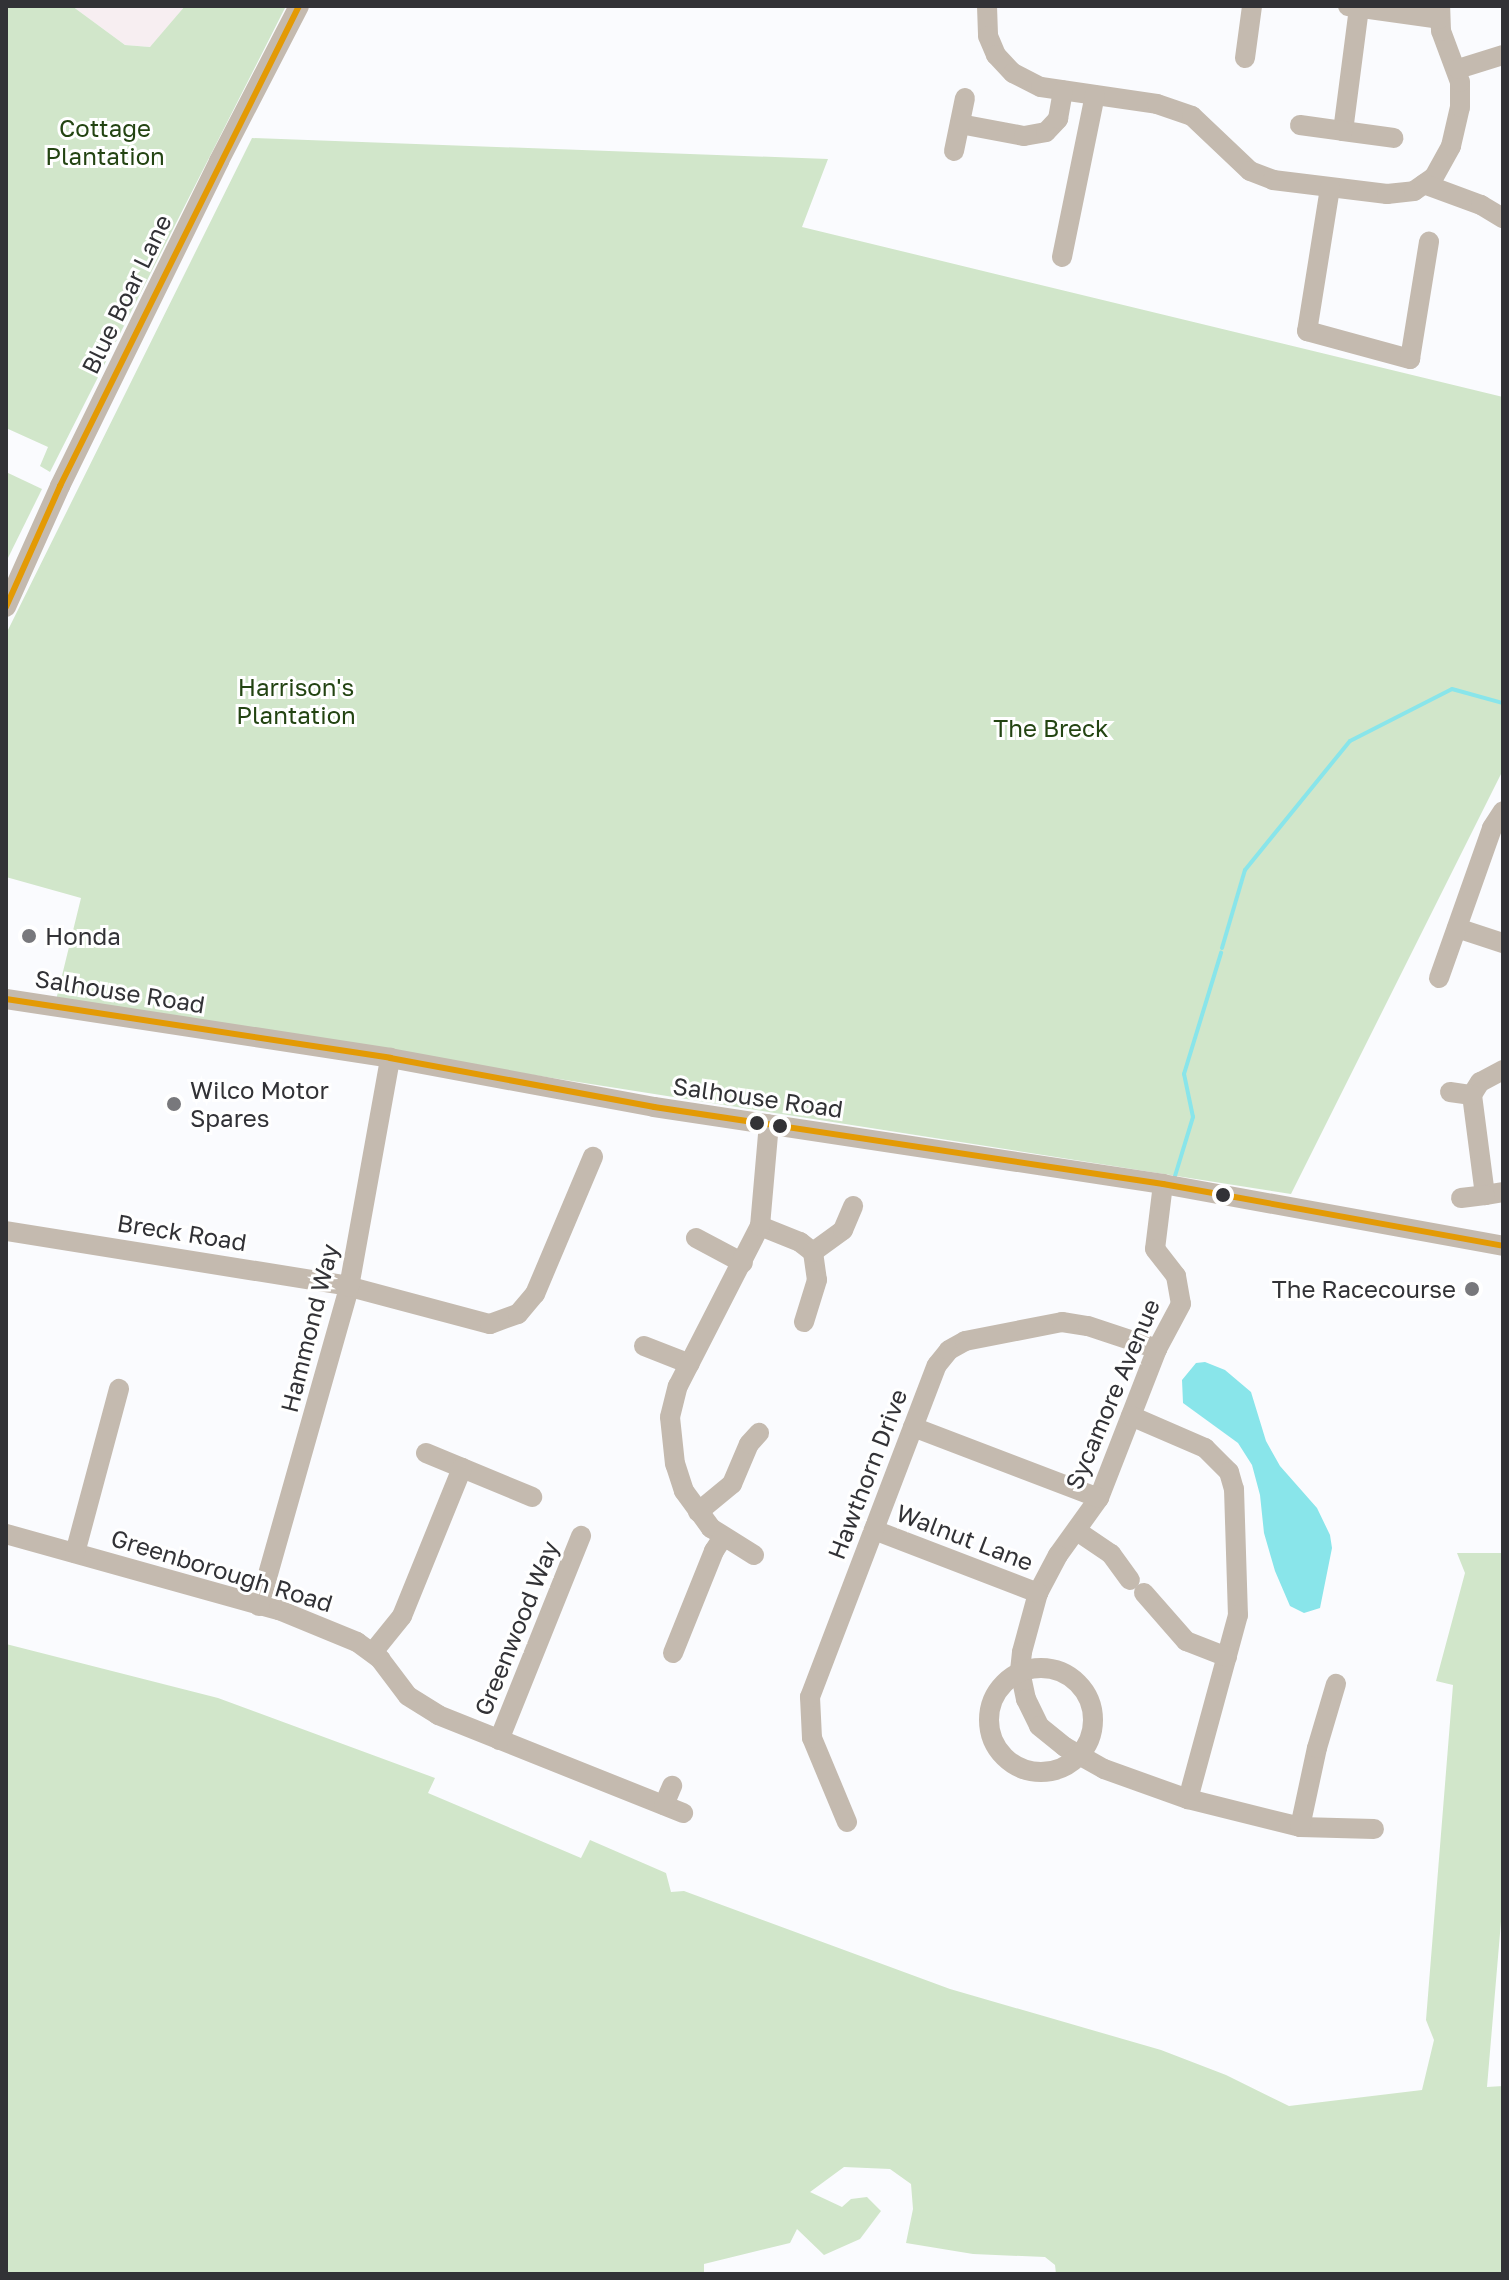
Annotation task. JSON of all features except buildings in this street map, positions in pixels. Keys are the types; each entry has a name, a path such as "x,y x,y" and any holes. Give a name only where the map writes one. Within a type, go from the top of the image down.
{"street":[{"name":"Blue Boar Lane","path":"6,607 60,486 219,161 299,6"},
{"path":"987,6 988,36 996,55 1013,73 1041,87 1157,104 1192,116 1250,171 1273,180 1387,194 1414,191 1434,177 1451,146 1460,107 1458,69 1440,12 1353,7 1343,131"},
{"path":"1245,58 1252,6"},
{"path":"1458,69 1503,55"},
{"path":"960,124 1024,136 1046,132 1058,119 1063,90"},
{"path":"1062,257 1095,95"},
{"path":"954,151 965,98"},
{"path":"1300,125 1394,138"},
{"path":"1424,184 1481,205 1503,218"},
{"path":"1330,188 1307,331 1410,359 1429,242"},
{"path":"1439,978 1492,828 1503,811"},
{"path":"1457,928 1503,943"},
{"name":"Salhouse Road","path":"6,999 390,1058 654,1107 1163,1184 1503,1246"},
{"name":"Hammond Way","path":"259,1606 349,1287 390,1058"},
{"path":"1461,1198 1494,1193 1472,1095 1480,1082 1503,1070"},
{"path":"1450,1092 1472,1095"},
{"path":"673,1653 714,1551 740,1541 698,1512 684,1491 671,1441 673,1400 760,1226 769,1124"},
{"name":"Breck Road","path":"6,1231 349,1287 473,1321 502,1322 518,1314 535,1294 575,1174 593,1157"},
{"name":"Sycamore Avenue","path":"1163,1184 1155,1249 1176,1276 1181,1304 1157,1349 1099,1498 1038,1593 1026,1629 1020,1671 1026,1699 1039,1726 1079,1756 1104,1769 1188,1799 1300,1827 1374,1829"},
{"path":"813,1252 843,1230 853,1206"},
{"path":"760,1226 800,1242 813,1252 817,1280 804,1322"},
{"path":"696,1238 743,1263"},
{"name":"Hawthorn Drive","path":"847,1822 812,1738 808,1709 813,1686 937,1365 949,1350 965,1341 1075,1323 1157,1349"},
{"path":"644,1346 690,1364"},
{"path":"75,1553 119,1389"},
{"path":"1131,1416 1197,1443 1229,1472 1236,1507 1238,1615 1188,1799"},
{"path":"913,1427 1099,1498"},
{"path":"698,1512 732,1484 749,1444 759,1433"},
{"path":"426,1453 532,1497"},
{"path":"373,1652 402,1616 462,1468"},
{"name":"Walnut Lane","path":"874,1530 1038,1593"},
{"path":"1077,1531 1111,1554 1186,1641 1227,1657"},
{"name":"Greenborough Road","path":"6,1534 279,1610 357,1642 373,1652 397,1684 422,1706 499,1740 673,1801"},
{"name":"Greenwood Way","path":"499,1740 581,1536"},
{"path":"1053,1669 1072,1678 1087,1695 1093,1727 1079,1756 1060,1769 1038,1772 1016,1766 999,1752 990,1732 989,1711 996,1692 1020,1671 1053,1669"},
{"path":"1300,1827 1317,1748 1336,1684"}],"shaded area":[{"path":"72,6 185,6 151,47 125,45"}],"green space":[{"name":"Cottage Plantation","path":"6,6 72,6 125,45 150,47 185,6 286,6 50,472 40,466 48,447 6,428"},
{"path":"252,138 828,159 802,227 1503,397 1503,770 1291,1194 56,1000 81,898 6,877 6,634"},
{"path":"6,472 42,489 6,562"},
{"path":"1457,1553 1503,1553 1503,1898 1487,2087 1503,2086 1503,2274 1056,2274 1055,2265 1045,2257 973,2254 906,2243 913,2209 911,2184 890,2169 844,2167 810,2192 842,2207 851,2199 867,2197 881,2211 860,2239 824,2255 797,2229 790,2243 704,2264 704,2274 6,2274 6,1644 218,1698 435,1778 428,1793 581,1858 590,1840 666,1873 671,1892 684,1891 950,1989 1161,2050 1226,2075 1289,2106 1422,2090 1434,2040 1426,2020 1453,1685 1436,1681 1465,1573"}],"water":[{"path":"1205,1362 1225,1370 1251,1392 1266,1441 1280,1466 1317,1508 1330,1535 1332,1548 1320,1608 1304,1613 1290,1606 1264,1533 1260,1495 1252,1465 1238,1443 1183,1403 1182,1380 1196,1363"}],"waterway":[{"path":"1222,948 1245,870 1350,741 1452,689 1503,703"},
{"path":"1175,1176 1193,1117 1184,1074 1221,953"}],"transit line":[{"path":"6,607 60,486 299,6"},
{"path":"6,999 390,1058 654,1107 1163,1184 1503,1246"}],"place":[{"name":"Honda","path":"29,936"},
{"name":"Wilco Motor Spares","path":"174,1104"},
{"name":"The Racecourse","path":"1472,1289"}],"park label":[{"name":"Harrison's Plantation","path":"296,701"},
{"name":"The Breck","path":"1051,728"}]}
